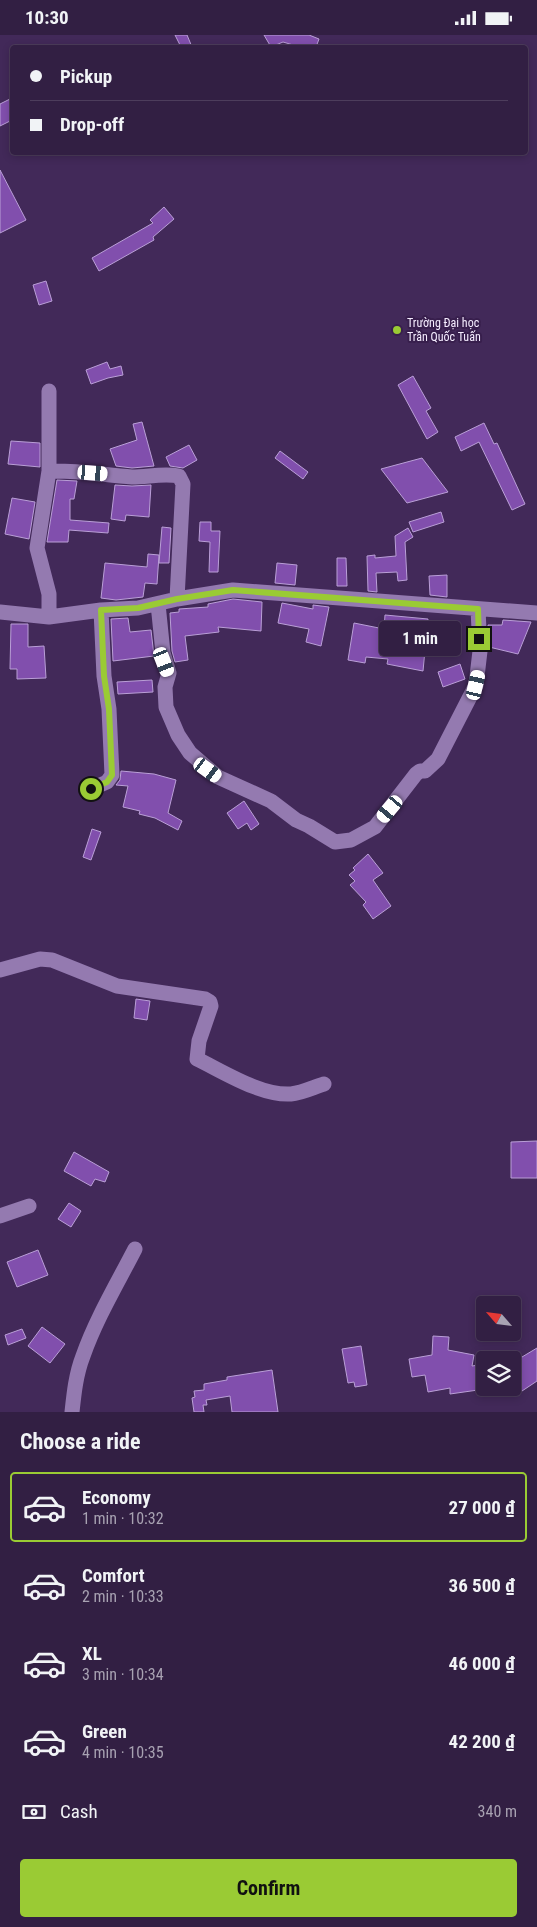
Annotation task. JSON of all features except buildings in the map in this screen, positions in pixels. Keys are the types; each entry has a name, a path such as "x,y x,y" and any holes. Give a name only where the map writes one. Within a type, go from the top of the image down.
{"street":[{"path":"49,391 49,471 37,548 49,594 49,617"},
{"path":"49,471 70,470 132,477 166,474 179,476 183,484 177,599"},
{"path":"0,611 49,617 101,610 138,608 177,599 233,590 537,613"},
{"path":"158,604 163,653 169,673 165,687 166,707 178,735 190,753 218,777 271,801 296,820 335,842 351,840 374,827 416,774 420,771 425,771 438,759 476,685 480,651 478,609"},
{"path":"91,789 107,782 112,775 101,610"},
{"path":"0,970 40,959 52,960 117,986 205,999 210,1002 211,1006 199,1041 197,1059 254,1086 276,1094 293,1094 324,1084"},
{"path":"0,1216 30,1206"},
{"path":"72,1412 75,1384 82,1357 96,1323 135,1249"}],"place":[{"name":"Trường Đại học Trần Quốc Tuấn","path":"397,330"}],"route":[{"path":"91,789 107,782 112,775 101,610 138,608 177,599 233,590 478,609 479,639"}]}
